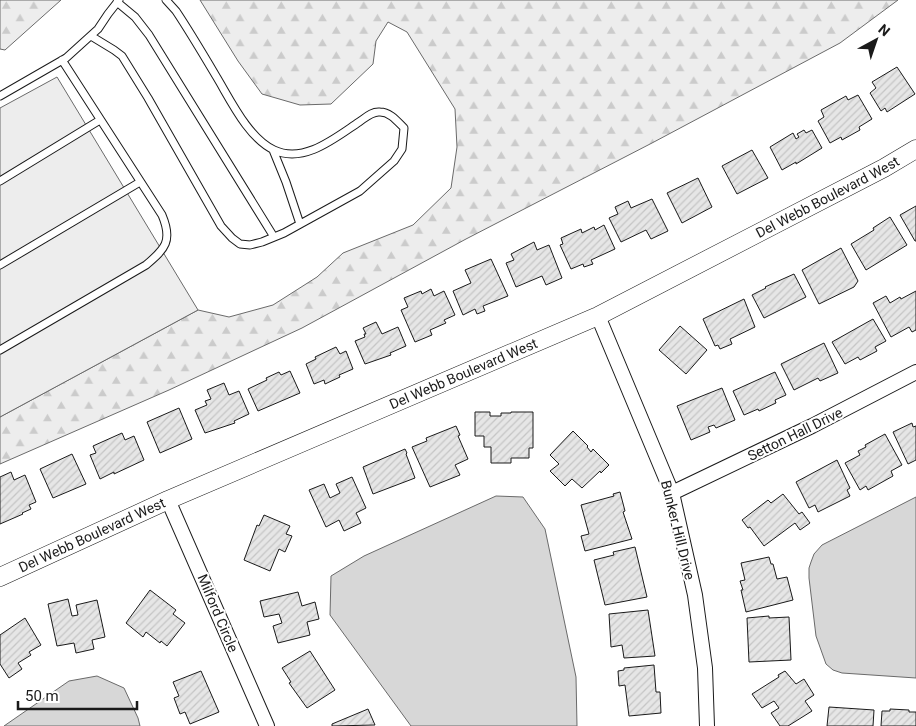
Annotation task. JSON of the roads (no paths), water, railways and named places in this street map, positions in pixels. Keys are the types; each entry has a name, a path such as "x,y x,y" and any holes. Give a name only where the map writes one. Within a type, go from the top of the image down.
{"street":[{"name":"Del Webb Boulevard West","path":"0,577 168,500 598,316 884,168 916,149"},
{"name":"Bunker Hill Drive","path":"598,316 672,493 700,632 705,668 707,726"},
{"name":"Setton Hall Drive","path":"672,493 812,426 916,372"},
{"name":"Milford Circle","path":"168,500 267,726"}],"lane":[{"path":"91,36 122,56 221,226 240,244 250,245 274,237 300,224 360,191 394,161 402,149 404,128 393,116 380,112 372,113 338,136 309,152 291,155 274,150 258,139 242,119 176,10 166,0"},
{"path":"0,96 62,60 98,29 118,1 135,17 149,35 274,237"},
{"path":"0,350 146,264 164,248 168,235 166,224 62,60"},
{"path":"0,181 100,120"},
{"path":"274,150 300,224"},
{"path":"0,265 140,182"}]}
